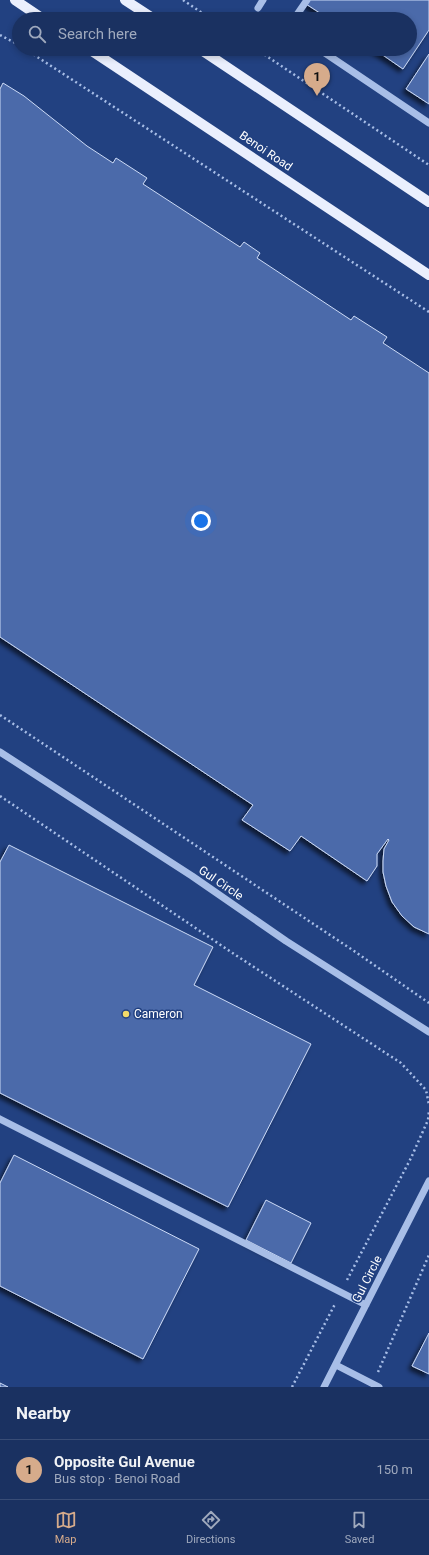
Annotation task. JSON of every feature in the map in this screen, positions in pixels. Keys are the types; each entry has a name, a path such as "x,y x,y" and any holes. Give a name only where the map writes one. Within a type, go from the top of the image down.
{"main road":[{"path":"15,0 33,12"},
{"path":"125,0 143,12"},
{"name":"Benoi Road","path":"100,56 429,275"},
{"path":"210,56 429,202"}],"street":[{"path":"258,8 263,0"},
{"path":"299,12 307,0"},
{"path":"329,56 429,124"},
{"name":"Gul Circle","path":"0,752 192,876 286,941 429,1032"},
{"path":"0,1118 366,1305"},
{"name":"Gul Circle","path":"324,1387 429,1181"},
{"path":"336,1365 376,1385"}],"path":[{"path":"183,0 201,12"},
{"path":"0,35 12,41"},
{"path":"36,56 429,312"},
{"path":"266,56 429,165"},
{"path":"0,716 354,951 429,1003"},
{"path":"0,796 234,954 401,1063 426,1090 429,1105"},
{"path":"292,1387 411,1158 428,1120 429,1111"},
{"path":"376,1385 429,1254"}],"building":[{"path":"309,0 429,0 429,30 417,48 417,12 318,12 306,4"},
{"path":"429,54 429,104 406,89"},
{"path":"384,56 412,56 403,69"},
{"path":"3,83 24,96 87,146 113,163 116,158 147,178 143,184 240,247 244,242 260,253 257,258 351,320 354,316 387,337 383,343 429,373 429,934 414,927 402,916 392,902 383,872 384,849 389,840 388,839 377,854 377,866 367,881 301,836 290,851 242,820 253,805 0,637 0,89"},
{"name":"Cameron","path":"9,845 213,947 194,985 311,1044 228,1207 0,1093 0,862"},
{"path":"14,1155 199,1249 143,1359 0,1286 0,1183"},
{"path":"266,1200 311,1223 291,1263 246,1240"},
{"path":"429,1333 429,1374 412,1366"},
{"path":"0,1383 8,1387 0,1387"}],"place":[{"name":"Opposite Gul Avenue","path":"317,96"},
{"name":"Cameron","path":"126,1014"}]}
